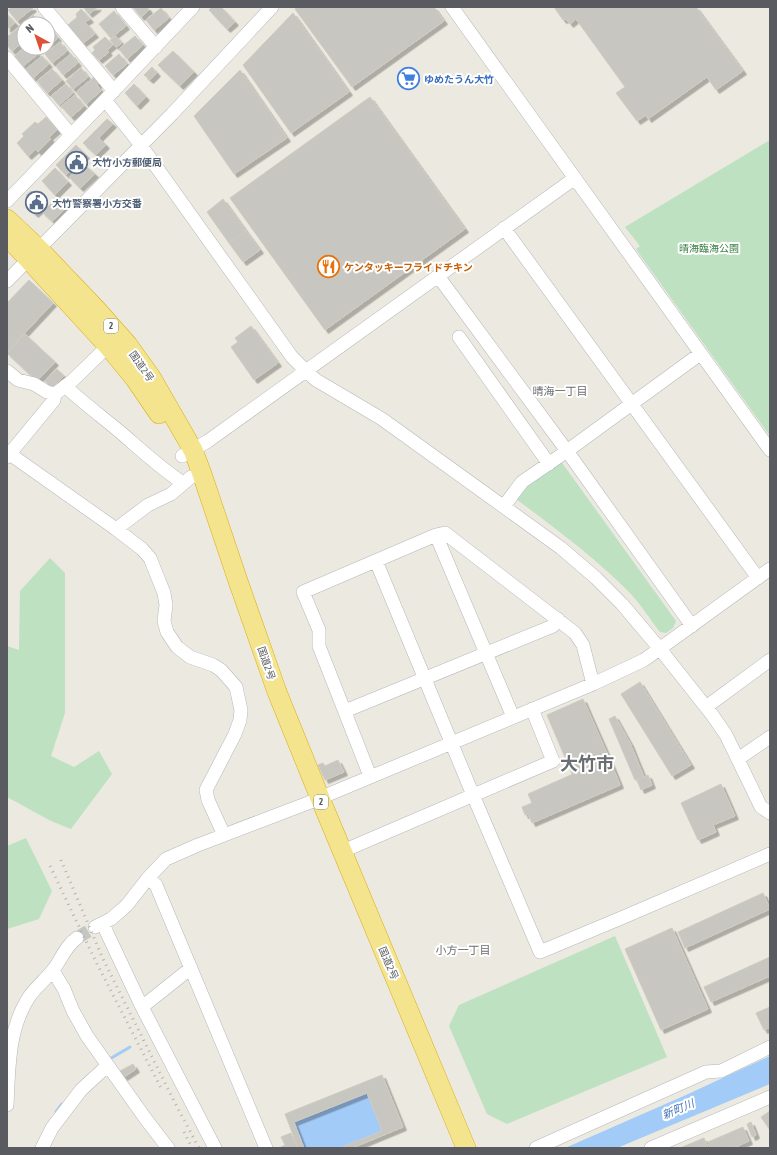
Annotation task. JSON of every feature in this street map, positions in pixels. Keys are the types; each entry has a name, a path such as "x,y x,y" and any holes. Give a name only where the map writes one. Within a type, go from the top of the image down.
{"highway":[{"name":"国道2号","path":"7,219 135,379 187,453"},
{"name":"国道2号","path":"7,236 34,254 98,310 128,345 151,377 187,453 192,478 240,628 264,696 314,800 453,1148"},
{"name":"国道2号","path":"314,800 343,851 466,1148"}],"street":[{"path":"44,7 110,96 140,144 288,350 306,371 316,380 382,419 504,506 561,548 596,578 622,604 706,707 726,735 761,807 770,813 770,817"},
{"path":"122,7 156,47"},
{"path":"7,201 110,96 193,7"},
{"path":"7,281 140,144 172,114 272,7"},
{"path":"452,7 770,450"},
{"path":"7,58 71,135"},
{"path":"187,453 208,441 575,178"},
{"path":"504,228 758,578"},
{"path":"438,276 567,451 692,626"},
{"path":"459,338 549,464"},
{"path":"108,346 60,390 54,400 8,454 142,549 150,558 164,593 166,605 164,621 167,632 177,646 190,656 213,665 221,670 236,687 241,710 240,720 235,734 206,790 208,800 224,835"},
{"path":"504,506 522,482 700,354"},
{"path":"7,371 18,380 34,384 47,392 60,390 86,406 118,430 165,472 192,478"},
{"path":"116,530 148,506 171,494 192,478"},
{"path":"370,776 319,646 319,630 303,592 436,535 446,533 575,633 583,645 593,684"},
{"path":"436,535 513,717"},
{"path":"376,561 540,952 770,854"},
{"path":"214,1148 107,933 99,925 111,920 127,905 148,878 166,860 180,852 314,800 593,684 644,660 770,569"},
{"path":"345,711 553,626 558,619"},
{"path":"706,707 770,660"},
{"path":"343,851 554,761 532,709"},
{"path":"738,759 770,737"},
{"path":"148,878 156,885 266,1148"},
{"path":"7,1105 10,1047 22,1010 40,984 53,971 72,942 78,938"},
{"path":"142,1005 191,968"},
{"path":"53,971 64,989 72,1011 87,1036 107,1066 168,1148"},
{"path":"536,1148 706,1072 720,1071 770,1047"},
{"path":"42,1148 52,1128 82,1090 107,1066"},
{"path":"651,1148 770,1097"}],"green space":[{"name":"晴海臨海公園","path":"770,140 770,436 636,249 640,246 625,227"},
{"path":"560,460 676,621 673,628 666,633 660,632 632,596 602,566 516,499 526,486"},
{"path":"50,558 65,573 65,713 51,756 74,767 99,751 112,774 71,829 51,821 7,797 7,646 19,650 20,591"},
{"path":"26,838 52,891 39,919 7,929 7,846"},
{"path":"615,936 667,1057 507,1124 487,1114 449,1026 459,1005"}],"water":[{"name":"新町川","path":"770,1056 770,1084 617,1148 565,1148 686,1095"},
{"path":"367,1093 382,1131 340,1148 304,1148 294,1122"}],"building":[{"path":"12,7 33,8 23,16 16,16 16,20 8,10"},
{"path":"83,7 98,7 89,14"},
{"path":"133,7 147,7 149,10 141,17"},
{"path":"212,7 221,7 235,22 227,29 209,10"},
{"path":"297,7 434,7 444,21 352,87 295,9"},
{"path":"554,7 696,7 743,71 716,90 707,77 648,119 646,115 637,121 616,93 625,87 576,19 570,24 566,19 563,20"},
{"path":"161,8 169,18 154,30 146,20"},
{"path":"81,9 90,19 85,22 95,34 83,43 68,25 77,17 76,14"},
{"path":"114,11 126,26 111,38 99,24"},
{"path":"293,13 349,92 291,133 243,65"},
{"path":"7,14 15,23 7,29"},
{"path":"16,30 16,48 12,51 7,45 7,37"},
{"path":"116,36 122,43 116,47 110,40"},
{"path":"135,36 143,45 127,59 119,49"},
{"path":"105,37 113,45 107,50 109,52 99,60 92,53 95,50 93,47"},
{"path":"60,42 67,51 52,63 47,56 56,56 56,45"},
{"path":"173,51 194,72 180,86 158,65"},
{"path":"71,54 78,63 63,75 56,66"},
{"path":"119,54 127,64 113,75 105,66"},
{"path":"16,55 36,56 23,66 15,56"},
{"path":"42,56 49,64 33,78 26,69"},
{"path":"152,67 157,73 150,80 144,75"},
{"path":"81,68 88,77 73,89 66,81"},
{"path":"52,69 62,80 47,93 37,81"},
{"path":"240,70 287,138 234,174 194,116"},
{"path":"94,77 99,83 97,85 101,91 86,104 76,92"},
{"path":"66,84 73,93 59,105 51,96"},
{"path":"134,84 146,97 137,106 125,93"},
{"path":"75,95 84,106 71,117 61,106"},
{"path":"370,97 465,229 325,330 230,198"},
{"path":"46,117 57,130 49,137 51,139 38,152 36,149 28,156 17,143 24,136 22,134 35,122 38,124"},
{"path":"107,119 113,124 99,138 106,145 96,155 83,143"},
{"path":"76,145 86,155 66,175 56,165"},
{"path":"87,167 95,174 80,188 69,177 77,169 81,173"},
{"path":"55,168 68,182 55,195 42,181"},
{"name":"大竹警察署小方交番","path":"31,191 45,205 35,214 27,207 33,202 26,195"},
{"path":"57,198 66,208 52,221 42,212"},
{"path":"223,199 246,231 229,243 207,212"},
{"path":"246,231 260,250 243,262 229,243"},
{"path":"29,280 53,303 7,352 7,303"},
{"path":"251,326 278,363 254,380 231,347 238,342 235,338"},
{"path":"25,334 55,362 37,381 7,353"},
{"path":"57,369 64,376 52,388 45,381"},
{"path":"640,682 691,765 672,776 621,694"},
{"path":"583,699 609,758 572,774 547,715"},
{"path":"615,716 630,743 644,777 635,780 609,719"},
{"path":"609,758 620,785 532,823 528,814 525,815 522,807 532,803 528,794"},
{"path":"338,760 344,772 325,780 318,765 323,763 325,766"},
{"path":"648,775 652,785 641,790 637,780"},
{"path":"721,784 735,816 713,825 716,832 698,840 681,803"},
{"path":"763,893 770,909 685,948 678,932"},
{"path":"672,928 708,1009 661,1030 625,949"},
{"path":"770,957 770,976 711,1002 704,987"},
{"path":"770,1007 770,1027 764,1030 756,1013"},
{"path":"133,1064 136,1069 124,1077 120,1071"},
{"path":"382,1075 403,1127 352,1148 340,1148 382,1131 367,1093 294,1122 304,1148 298,1148 285,1114"},
{"path":"770,1111 770,1130 761,1117"},
{"path":"751,1122 756,1135 752,1137 747,1124"},
{"path":"743,1127 749,1141 733,1148 710,1148 708,1142"},
{"path":"291,1133 297,1148 282,1148 281,1147 285,1145 281,1137"},
{"path":"704,1138 708,1148 680,1148"}],"waterway":[{"path":"108,1060 130,1047"},
{"path":"56,1112 62,1104"}],"tunnel":[{"path":"77,938 95,927"}],"railway":[{"path":"61,860 103,959 199,1148"},
{"path":"50,866 96,962 161,1088"},
{"path":"184,1132 192,1148"}],"place":[{"name":"ゆめたうん大竹","path":"408,79"},
{"name":"大竹小方郵便局","path":"77,162"},
{"name":"大竹警察署小方交番","path":"37,203"},
{"name":"ケンタッキーフライドチキン","path":"329,267"}],"district":[{"name":"晴海一丁目","path":"560,391"},
{"name":"大竹市","path":"587,764"},
{"name":"小方一丁目","path":"463,950"}]}
